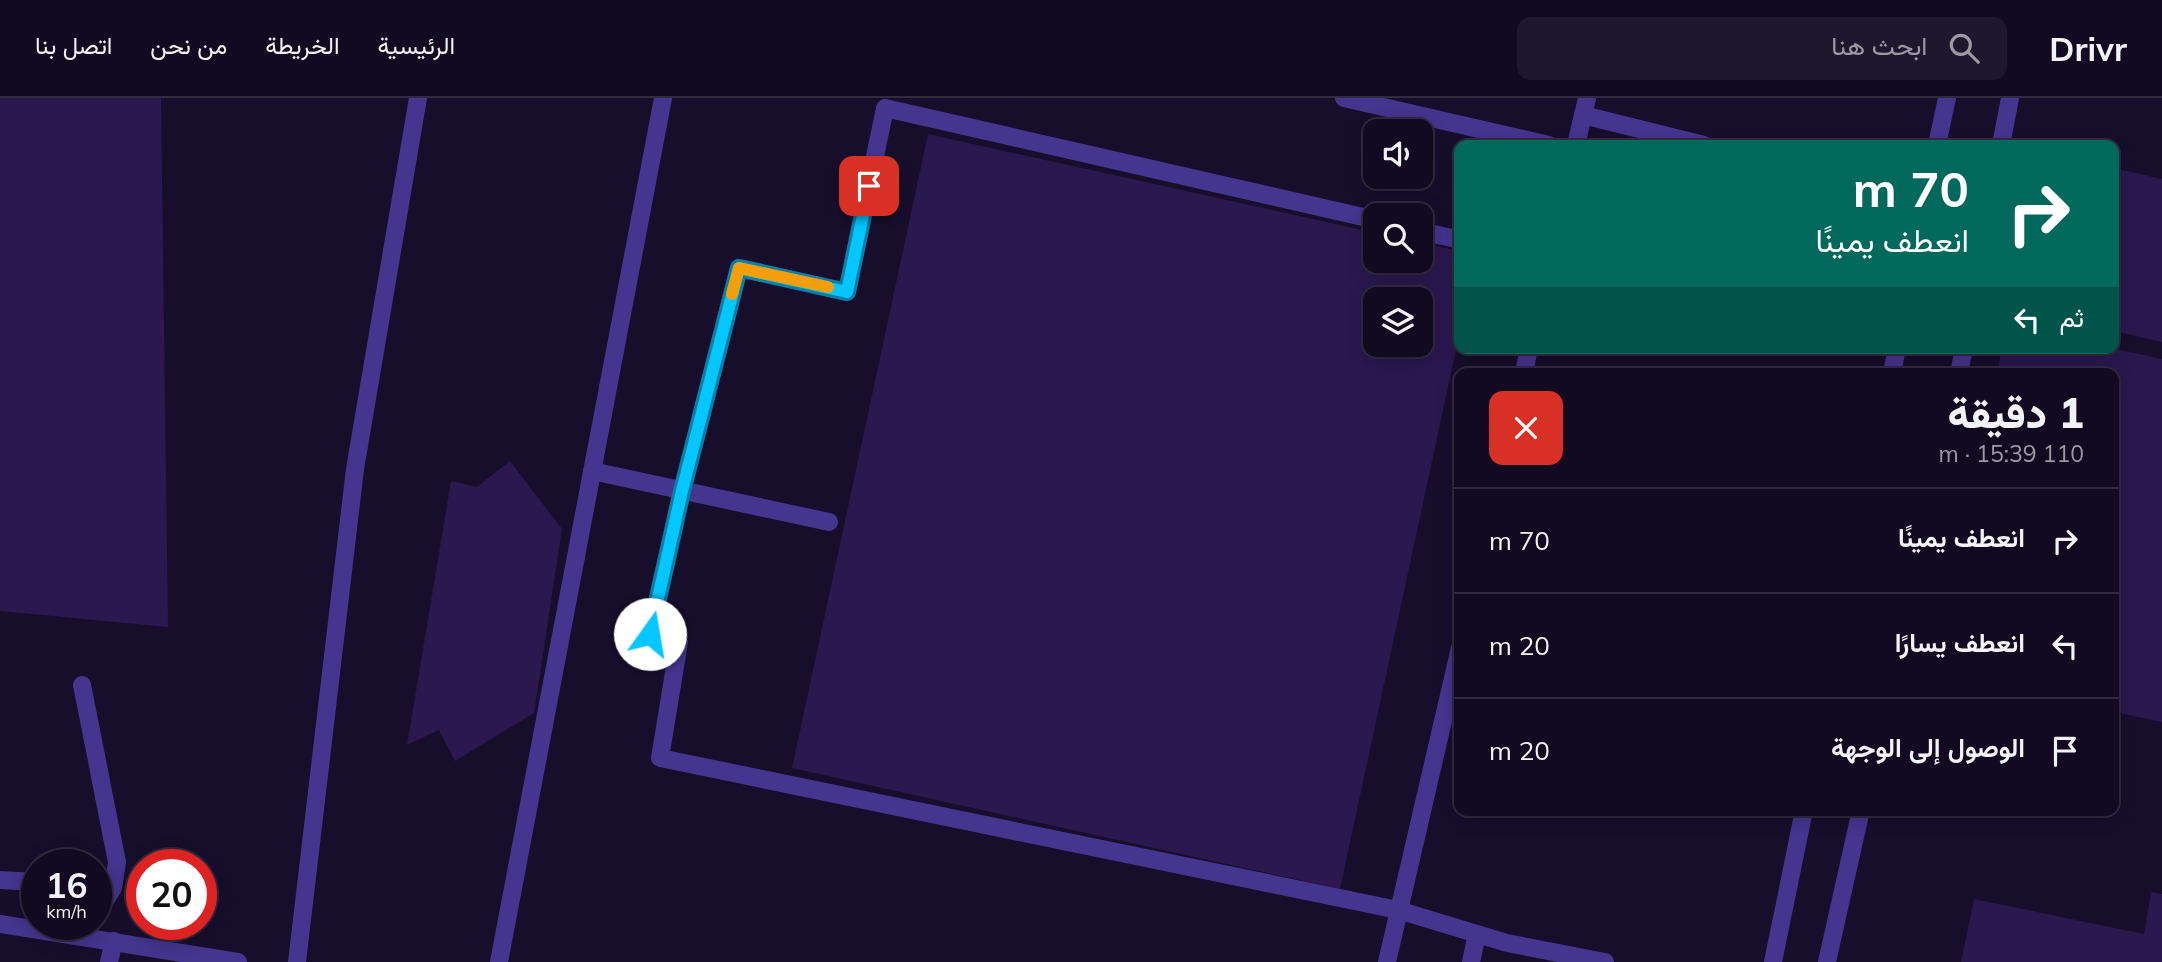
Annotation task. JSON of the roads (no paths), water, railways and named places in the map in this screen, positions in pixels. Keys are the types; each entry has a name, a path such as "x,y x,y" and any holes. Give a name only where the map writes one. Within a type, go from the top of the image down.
{"street":[{"path":"298,962 355,469 418,98"},
{"path":"499,962 663,98"},
{"path":"1344,98 1527,140"},
{"path":"1938,140 1947,98"},
{"path":"2002,140 2010,98"},
{"path":"1577,140 1585,106 1689,140"},
{"path":"1363,217 885,107 847,292 739,268 682,491 650,634 679,642 660,758 1398,910 1507,943 1605,962"},
{"path":"1433,234 1454,239"},
{"path":"592,471 829,522"},
{"path":"82,685 117,862 112,872"},
{"path":"1387,962 1454,695"},
{"path":"1773,962 1803,816"},
{"path":"1827,962 1860,816"},
{"path":"0,880 21,881"},
{"path":"0,924 21,925"},
{"path":"1471,962 1477,934"},
{"path":"111,940 238,962"},
{"path":"110,962 114,941"}]}
